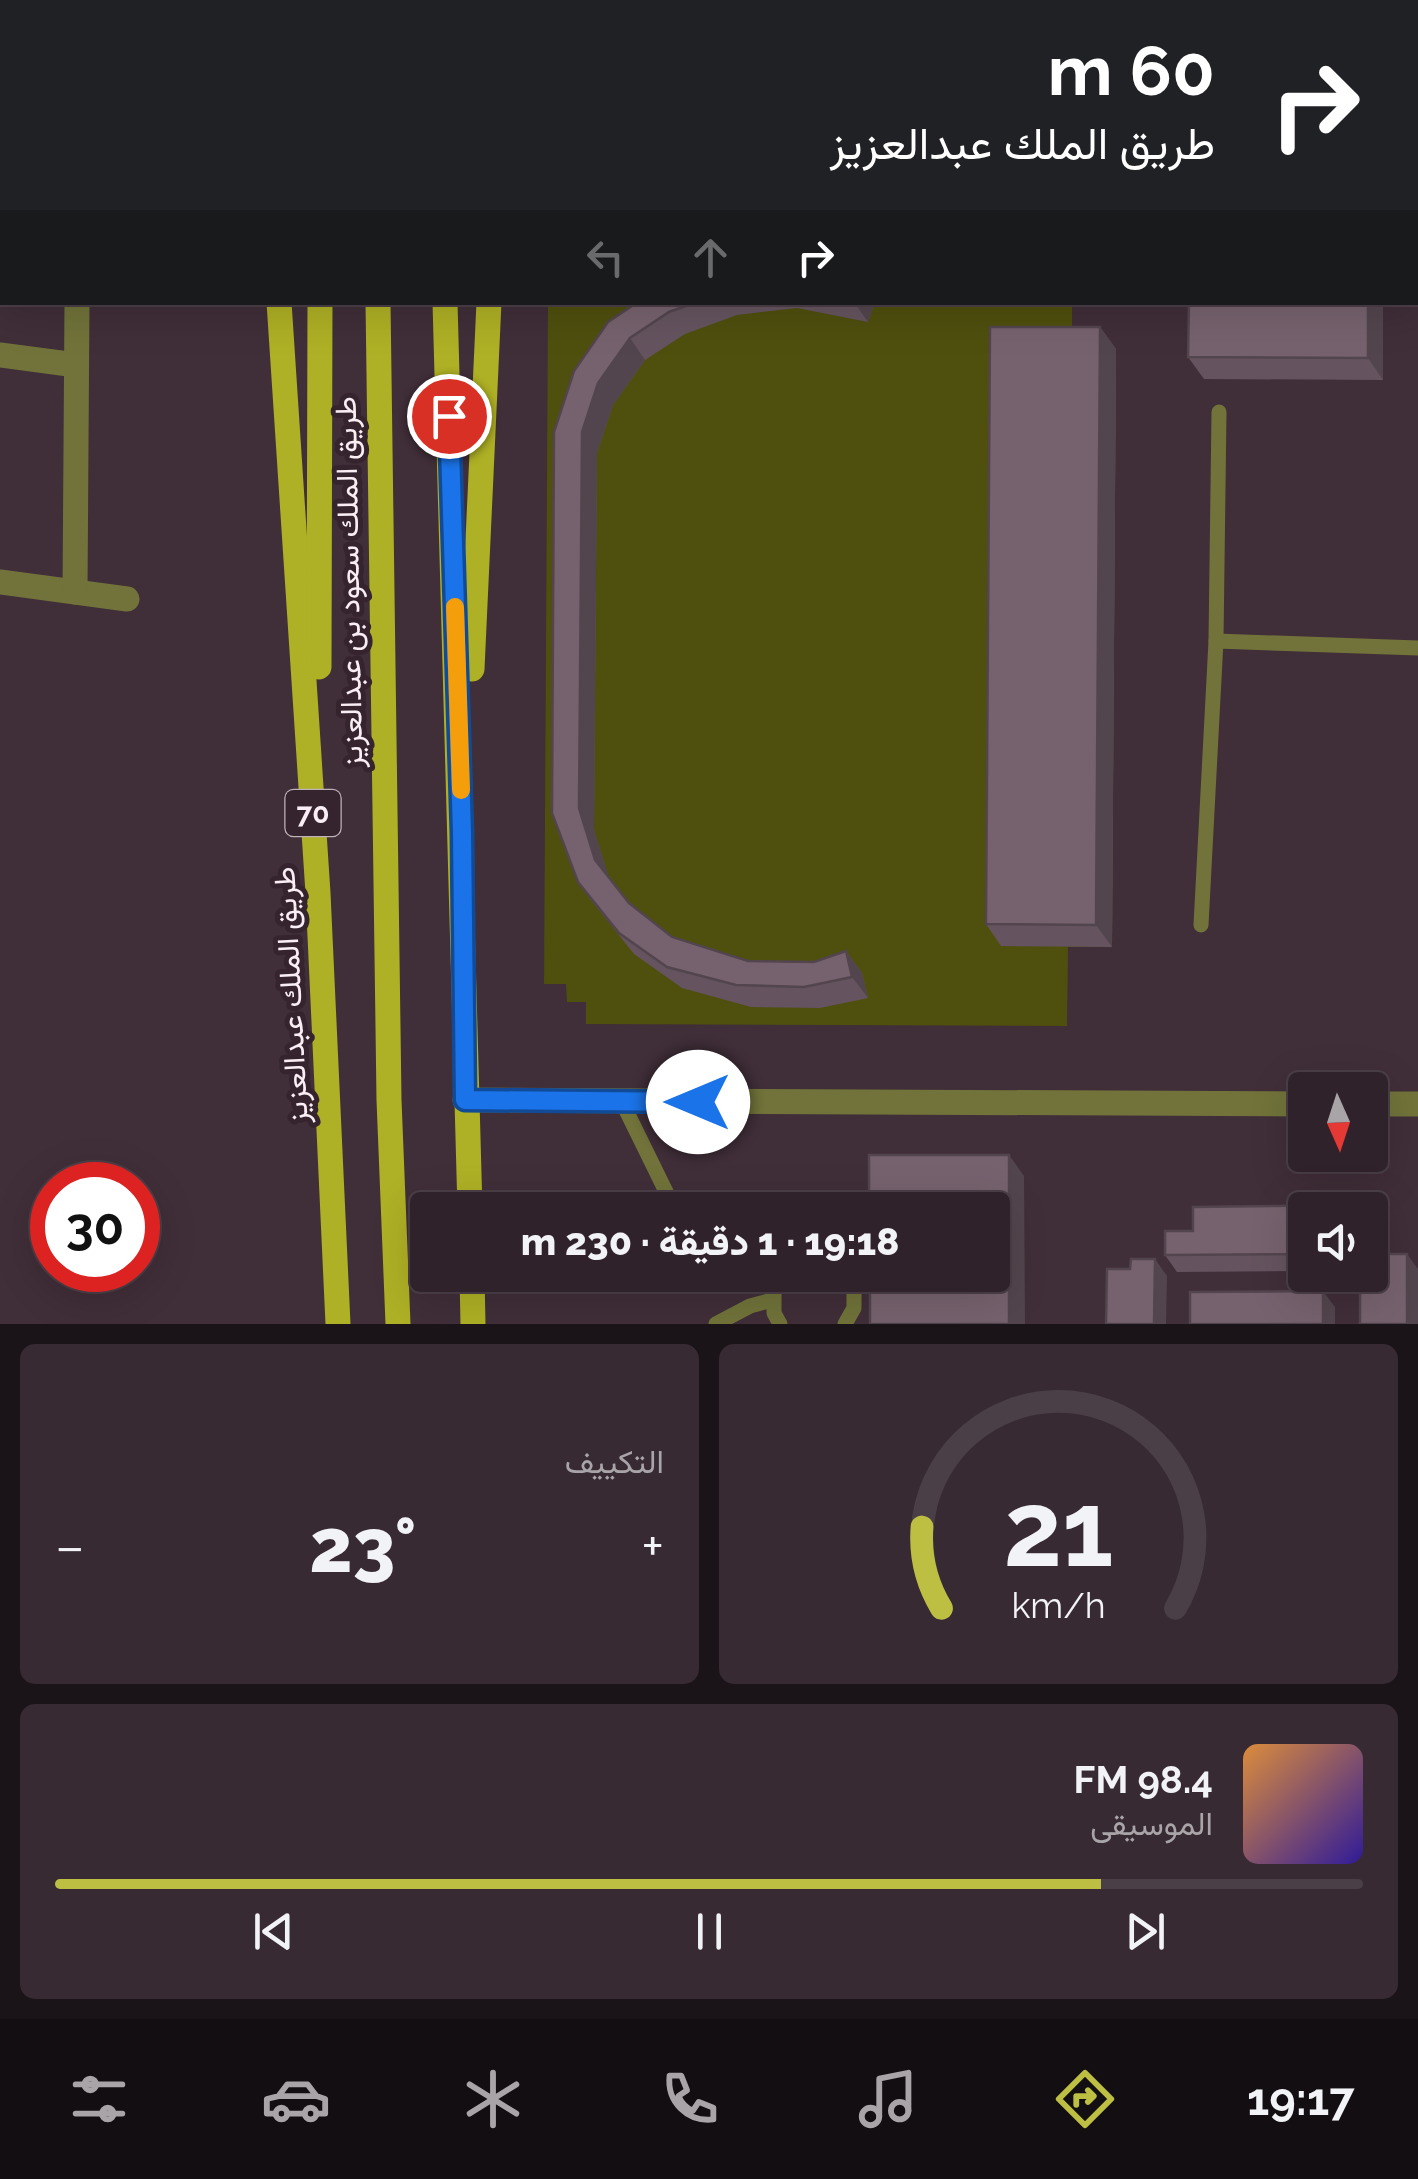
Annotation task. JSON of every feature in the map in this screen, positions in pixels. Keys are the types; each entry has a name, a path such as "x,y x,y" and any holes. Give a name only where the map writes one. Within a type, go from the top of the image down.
{"main road":[{"name":"طريق الملك عبدالعزيز","path":"280,305 318,893 338,1324"},
{"name":"طريق الملك سعود بن عبدالعزيز","path":"318,893 320,305"},
{"name":"طريق الملك سعود بن عبدالعزيز","path":"378,305 390,1100 398,1324"},
{"path":"445,305 469,1192"},
{"path":"462,833 489,366 489,305"},
{"path":"472,1292 473,1324"}],"street":[{"path":"74,592 76,305"},
{"path":"0,354 76,364"},
{"path":"0,582 127,599"},
{"path":"465,1100 1288,1104"},
{"path":"1388,1104 1418,1104"}],"lane":[{"path":"1201,925 1216,642 1219,412"},
{"path":"1216,642 1418,648"},
{"path":"622,1102 667,1192"},
{"path":"773,1292 780,1324"},
{"path":"846,1324 854,1308 854,1292"},
{"path":"716,1324 750,1306 772,1300"}],"shaded area":[{"path":"548,305 1072,305 1072,349 1116,349 1112,947 1068,947 1067,1026 586,1024 586,1002 567,1002 566,984 544,984"}],"building":[{"path":"634,305 689,305 669,312 630,338 598,383 582,432 579,808 595,860 629,903 672,937 748,961 814,962 846,951 852,977 804,987 736,985 667,967 619,933 578,882 552,813 554,432 574,371 608,322"},
{"path":"1189,305 1368,305 1368,358 1188,357"},
{"path":"990,327 1100,327 1096,925 986,924"},
{"path":"869,1155 1009,1155 1009,1192 869,1192"},
{"path":"1288,1206 1288,1254 1165,1255 1165,1231 1193,1231 1193,1207"},
{"path":"1388,1254 1407,1254 1407,1324 1360,1324 1360,1292 1388,1292"},
{"path":"1131,1259 1155,1259 1154,1324 1106,1324 1107,1269 1130,1269"},
{"path":"870,1292 1009,1292 1009,1324 870,1324"},
{"path":"1190,1292 1323,1292 1323,1324 1190,1324"}],"slow traffic":[{"path":"455,607 461,790"}],"route":[{"path":"449,416 462,833 465,1100 698,1102"}]}
